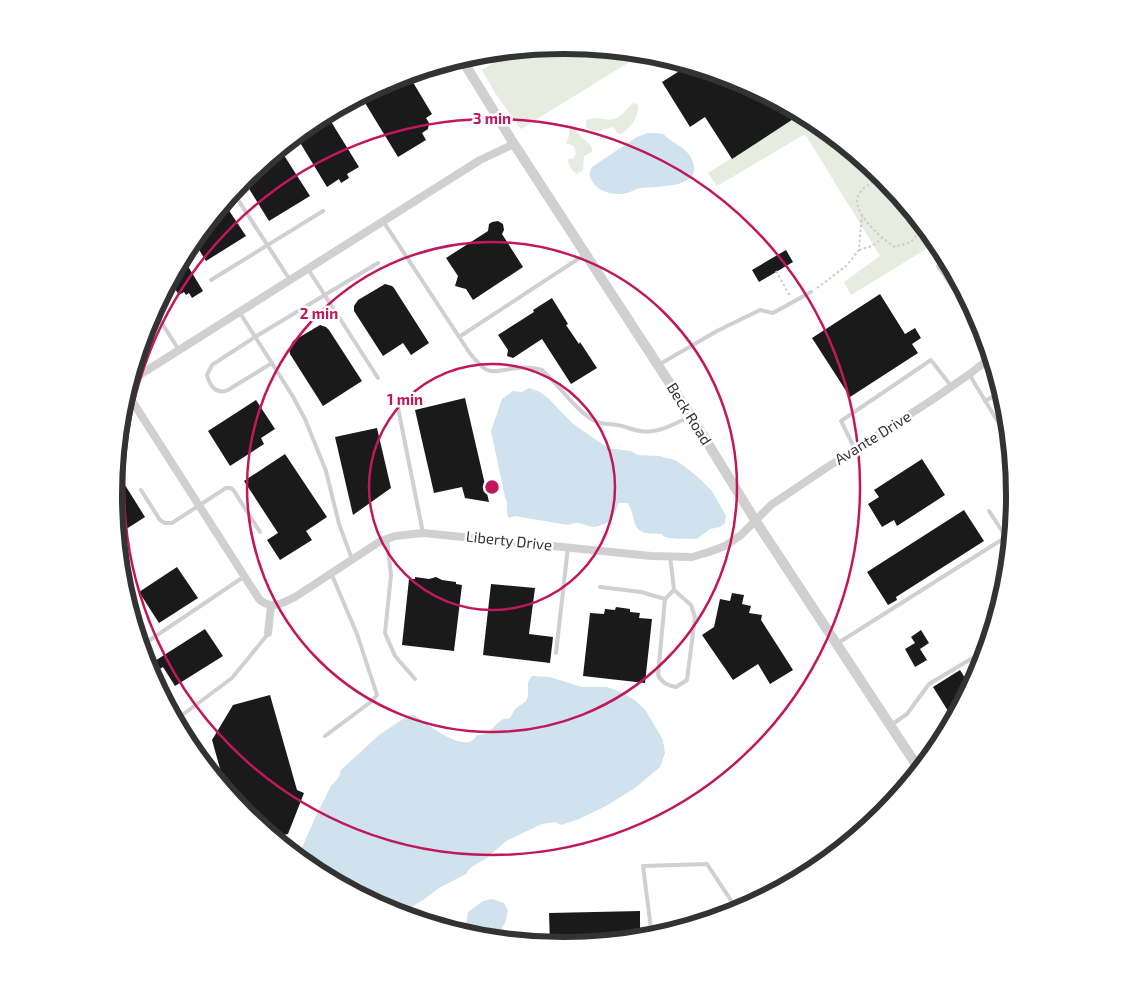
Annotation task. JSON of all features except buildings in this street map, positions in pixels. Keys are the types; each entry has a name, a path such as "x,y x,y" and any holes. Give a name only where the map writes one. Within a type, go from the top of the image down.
{"street":[{"name":"Beck Road","path":"465,65 514,144 691,416 755,520 838,643 915,763"},
{"path":"139,375 480,160 514,144"},
{"name":"Avante Drive","path":"755,520 771,505 952,387 984,361"},
{"path":"133,402 259,599 264,604 270,606 268,633"},
{"name":"Liberty Drive","path":"270,606 285,602 352,559 395,536 423,532 618,553 692,556 725,546 741,535 755,520"}],"lane":[{"path":"237,198 290,280"},
{"path":"211,280 323,211"},
{"path":"384,221 469,352 484,369 495,372 520,368 542,370 594,421 606,424 626,426 639,431 650,431 668,427 691,416"},
{"path":"459,337 586,253"},
{"path":"272,363 222,392 210,385 207,375 212,365 378,263"},
{"path":"940,265 938,266 954,288"},
{"path":"308,269 378,378"},
{"path":"658,365 717,331 760,310 773,313 811,292"},
{"path":"240,312 305,419 323,462 344,539 352,559"},
{"path":"159,319 179,350"},
{"path":"855,449 841,421 931,360 952,387"},
{"path":"969,374 1000,424"},
{"path":"986,401 994,396"},
{"path":"398,408 423,532"},
{"path":"141,490 160,520 165,524 172,523 226,488 231,488 260,532"},
{"path":"989,510 1004,534"},
{"path":"838,643 1003,539"},
{"path":"386,540 391,575 385,634 395,656 415,679"},
{"path":"556,653 568,547"},
{"path":"670,556 674,590 692,605 695,617 687,680 676,687 661,681 658,675 665,599 674,590"},
{"path":"325,736 372,701 377,695 357,634 331,573"},
{"path":"148,642 245,576"},
{"path":"600,588 642,592 665,599"},
{"path":"181,716 232,678 268,633"},
{"path":"891,725 907,714 929,684 975,657"},
{"path":"651,929 643,866 707,864 733,904"}],"path":[{"path":"874,181 868,185 858,196 857,204 875,232 895,247 911,242 918,233"},
{"path":"859,250 862,214"},
{"path":"811,292 846,266 859,250 872,246 882,238"},
{"path":"776,271 793,302"}],"shaded area":[{"path":"535,55 593,55 633,60 521,129 497,96 482,70 499,59"},
{"path":"633,103 638,105 636,118 621,134 617,133 613,127 593,132 586,127 586,121 589,119 610,120 617,118"},
{"path":"794,119 833,145 876,183 896,204 929,247 851,295 844,282 880,256 805,134 717,186 708,173"},
{"path":"572,128 576,130 592,149 592,152 584,156 583,170 577,174 573,171 568,161 568,159 574,158 576,154 574,146 566,143 569,130"}],"water":[{"path":"648,133 663,134 688,153 694,167 693,175 679,184 639,188 622,194 607,192 598,188 590,176 592,167 637,137"},
{"path":"529,388 540,392 572,423 608,448 631,451 638,455 659,456 675,460 684,466 712,491 726,516 725,523 720,527 710,529 697,539 669,538 662,534 639,530 635,525 631,509 627,503 619,503 611,521 596,527 579,523 568,525 515,516 509,518 491,431 502,399 513,391 522,392"},
{"path":"532,676 550,677 582,687 607,687 623,693 636,701 646,711 663,740 665,753 660,767 635,788 606,806 579,819 561,825 555,822 542,824 506,841 487,858 470,868 466,874 439,888 408,909 369,892 343,878 301,850 315,818 331,786 339,777 341,770 379,735 409,715 414,715 446,736 464,742 472,741 477,735 486,733 503,719 510,718 515,709 526,701 528,682"},
{"path":"492,899 504,903 508,911 505,923 499,932 466,926 468,912 483,901"}]}
